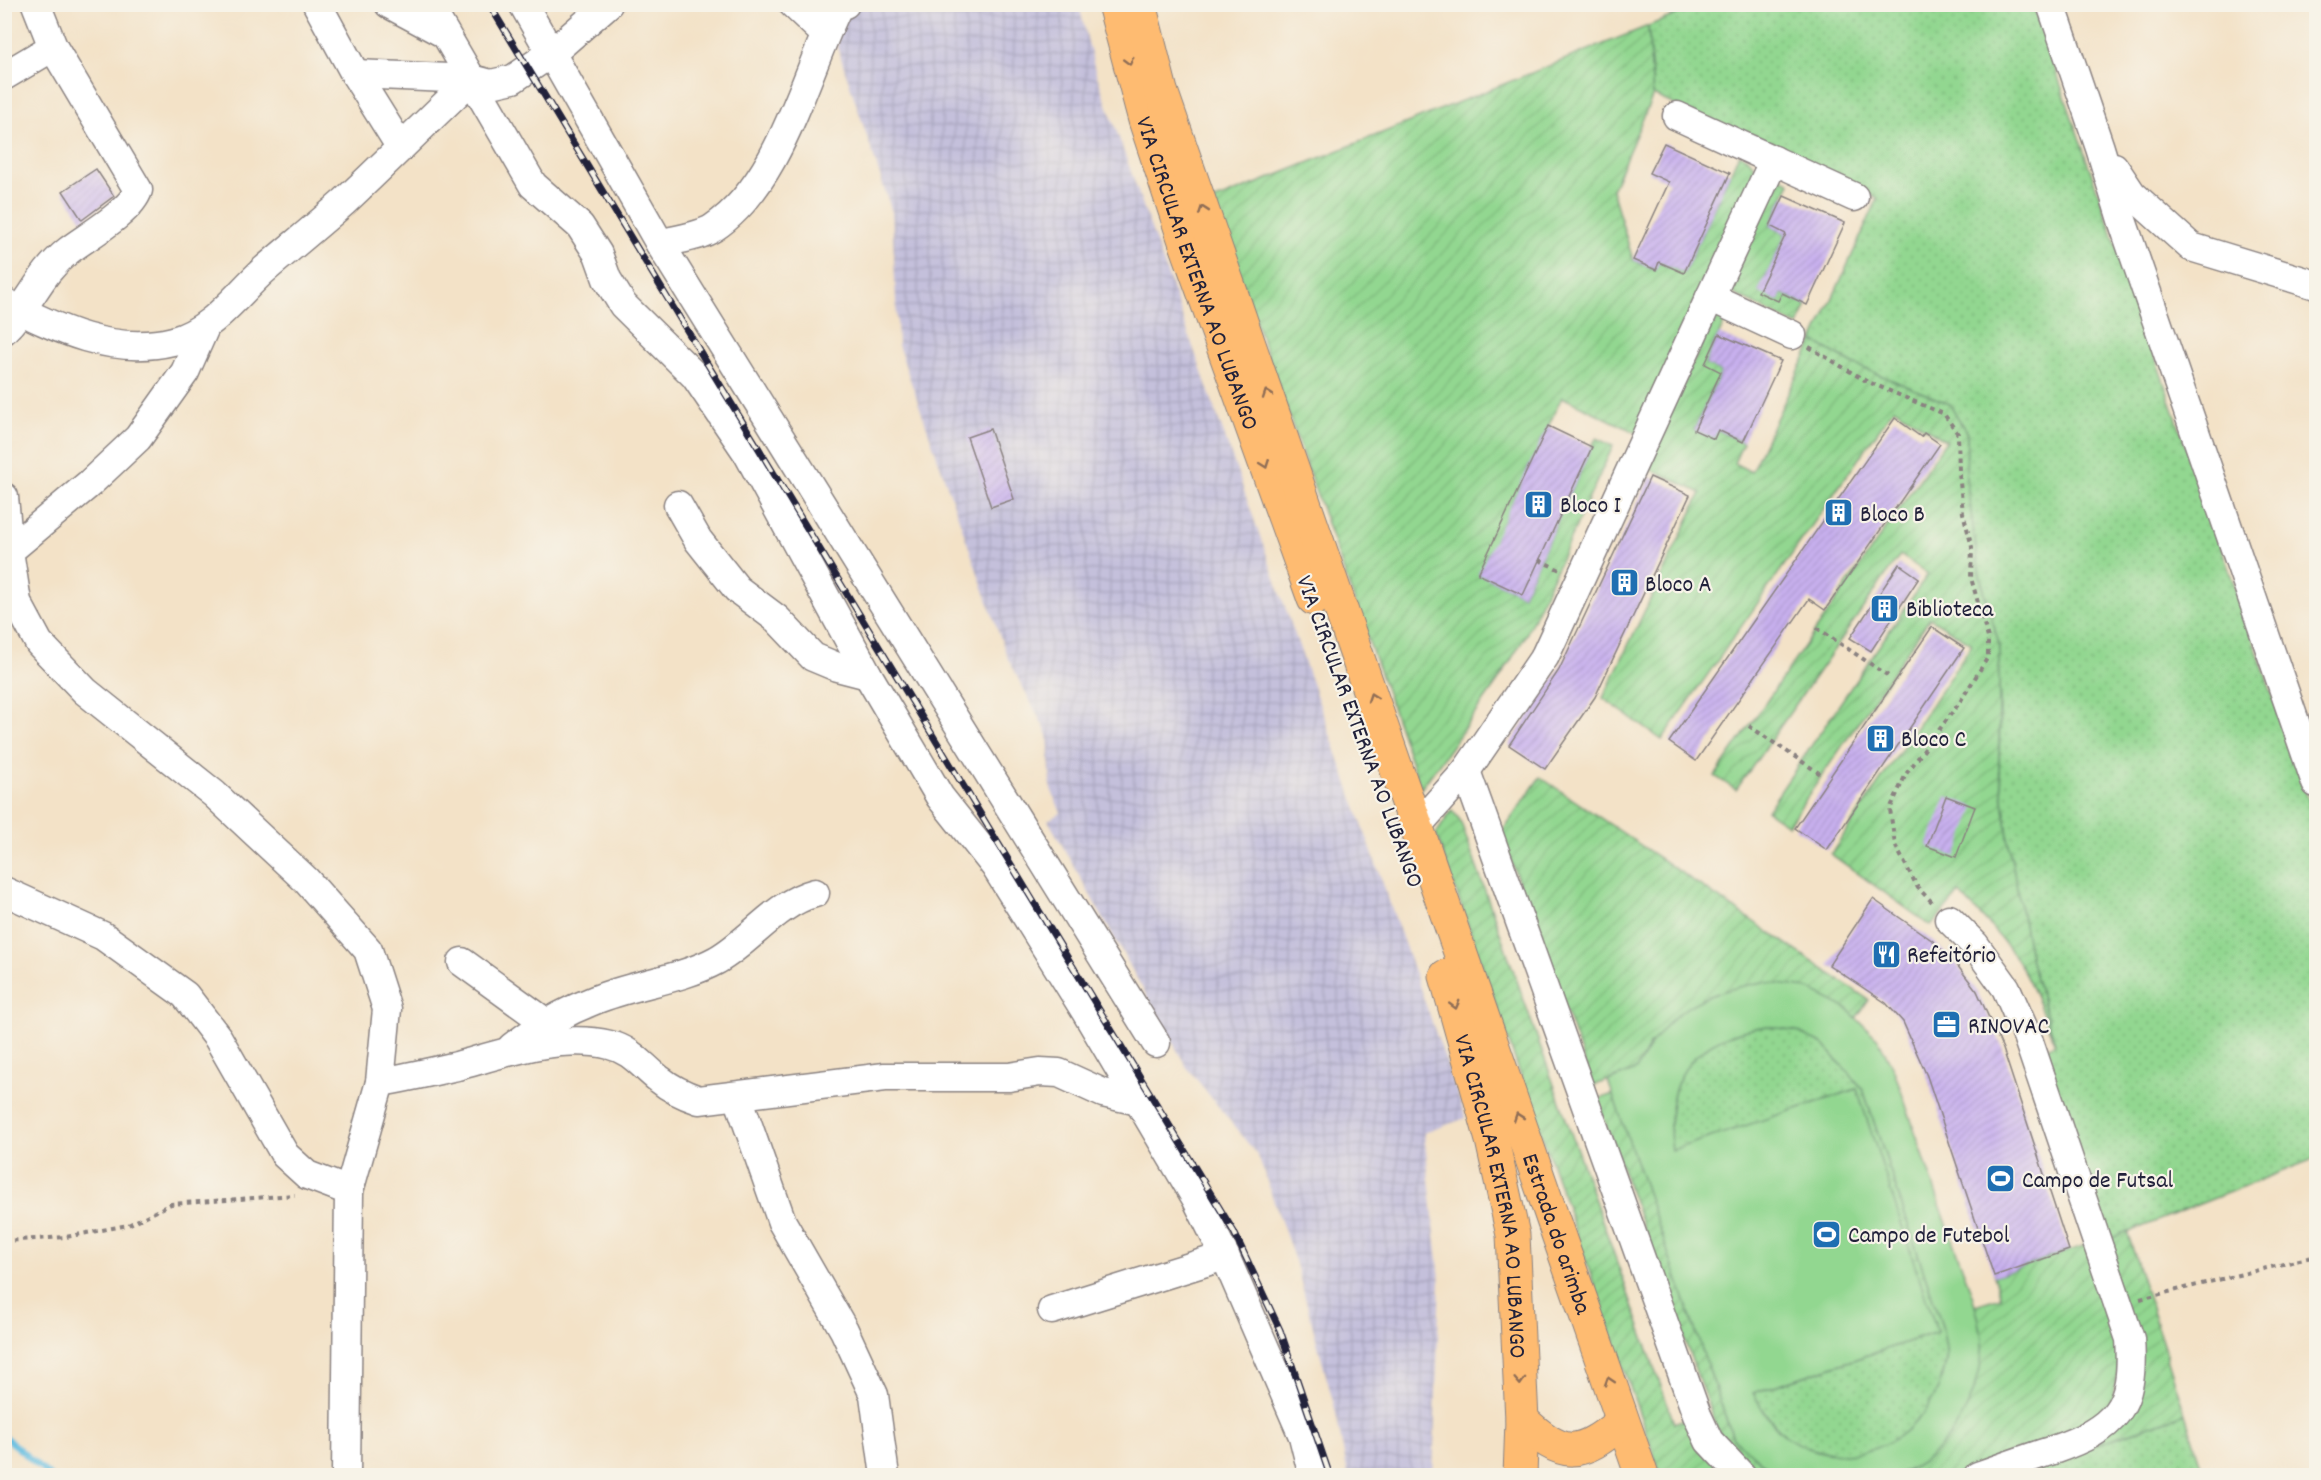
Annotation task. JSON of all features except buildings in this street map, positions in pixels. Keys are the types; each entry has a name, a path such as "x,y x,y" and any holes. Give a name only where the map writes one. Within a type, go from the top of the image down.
{"main road":[{"name":"VIA CIRCULAR EXTERNA AO LUBANGO","path":"1114,4 1145,120 1185,241 1395,823 1451,991 1492,1140 1513,1235 1522,1420 1520,1476"},
{"name":"VIA CIRCULAR EXTERNA AO LUBANGO","path":"1139,4 1161,91 1473,991"},
{"name":"Estrada do arimba","path":"1473,991 1642,1476"},
{"path":"1522,1420 1544,1441 1570,1451 1593,1445 1622,1422"}],"street":[{"path":"36,4 53,47 138,190 118,214 45,273 11,314 93,341 134,346 173,341 205,327 263,271 345,200 472,79"},
{"path":"317,4 355,74 400,146"},
{"path":"389,4 445,33"},
{"path":"428,4 533,185 580,226 598,254 607,279 624,305 695,376 741,444 790,528 868,675 940,797 996,866 1138,1101 1196,1198 1225,1256 1303,1436 1313,1476"},
{"path":"523,4 553,52 660,244 1156,1043"},
{"path":"355,74 472,79 491,84 513,79 553,52 608,4"},
{"path":"793,4 825,33"},
{"path":"660,244 711,229 750,196 795,113 825,33 838,7 845,4"},
{"path":"2051,4 2122,220 2316,783"},
{"path":"4,76 53,47"},
{"path":"1677,116 1854,197"},
{"path":"2100,148 2132,194 2191,247 2316,285"},
{"path":"1417,826 1466,771 1545,656 1774,160"},
{"path":"1710,297 1792,335"},
{"path":"9,551 138,438 185,372 205,327"},
{"path":"4,497 17,602 39,643 85,691 223,801 306,880 368,950 387,1008 380,1082 350,1191 346,1476"},
{"path":"678,505 698,540 737,589 777,619 813,657 837,668 868,675"},
{"path":"1466,771 1697,1415 1709,1441 1742,1476"},
{"path":"4,891 103,936 185,995 218,1038 285,1155 307,1175 350,1191"},
{"path":"505,1052 545,1022 596,999 716,960 743,942 779,910 804,896 815,893"},
{"path":"1949,919 1975,945 2006,988 2027,1036 2130,1339 2132,1362 2126,1395 2111,1421 2088,1437 1978,1476"},
{"path":"462,962 545,1022"},
{"path":"380,1082 426,1073 505,1052 575,1042 610,1045 629,1052 659,1079 682,1095 699,1100 738,1097 885,1077 1009,1077 1040,1072 1059,1073 1103,1093 1138,1101"},
{"path":"738,1097 783,1222 844,1330 874,1395 885,1476"},
{"path":"1052,1310 1225,1256"}],"path":[{"path":"1792,335 1829,361 1866,381 1944,414 1959,434 1959,472 1963,513 1972,547 1971,578 1988,638 1988,657 1960,702 1906,774 1890,809 1895,845 1918,888 1949,919"},
{"path":"1817,628 1890,677"},
{"path":"1749,726 1822,775"},
{"path":"4,1241 66,1238 128,1225 171,1204 302,1194"},
{"path":"2118,1304 2316,1257"}],"shaded area":[{"path":"838,5 1079,5 1095,70 1466,1118 1424,1133 1440,1279 1433,1475 1348,1475 1335,1409 1296,1264 1258,1156 1186,1066 1048,820 1061,813 1051,789 1048,735 1008,659 898,345 892,212 838,49"}],"green space":[{"path":"1700,5 2033,5 2316,821 2316,1158 2106,1241 2040,1052 2055,1044 2031,962 2010,852 1999,769 2000,699 1991,614 1980,576 1966,478 1967,434 1950,404 1853,364 1813,341 1878,198 1653,95 1648,26"},
{"path":"1648,26 1653,95 1612,190 1633,260 1655,270 1659,262 1684,273 1739,154 1748,158 1758,171 1637,433 1562,397 1479,574 1523,595 1596,438 1613,446 1525,637 1498,681 1421,789 1213,201"},
{"path":"1780,176 1790,183 1770,226 1786,234 1759,291 1778,301 1782,293 1807,305 1798,326 1728,291"},
{"path":"1716,314 1725,315 1725,321 1705,364 1721,372 1694,430 1718,430 1743,443 1734,463 1751,472 1813,341 1853,364 1950,404 1967,434 1966,478 1980,576 1999,644 1999,769 2010,852 2031,962 2055,1044 2032,988 2014,956 1988,923 1959,893 1931,926 1831,854 1972,644 1930,618 1788,825 1767,811 1928,574 1900,555 1736,790 1715,776 1946,441 1894,408 1662,740 1603,698 1701,493 1644,466"},
{"path":"1540,777 1869,1000 1856,1018 1846,1008 1650,1043 1636,1070 1593,1086 1501,833"},
{"path":"1452,810 1460,820 1674,1423 1688,1418 1729,1475 1661,1475 1436,834"},
{"path":"1763,982 1807,988 1846,1008 1878,1039 1894,1070 1972,1296 1980,1325 1982,1352 1974,1390 1966,1409 1944,1442 1930,1456 1896,1475 1787,1475 1770,1469 1733,1438 1608,1081 1636,1070 1660,1032 1687,1008 1702,999","holes":["1767,1026 1797,1031 1824,1045 1863,1089 1943,1329 1946,1346 1946,1362 1938,1388 1925,1411 1907,1430 1886,1443 1863,1452 1838,1454 1812,1449 1787,1437 1772,1422 1753,1393 1937,1332 1857,1089 1672,1150 1670,1124 1672,1101 1678,1081 1688,1064 1702,1050 1720,1039 1742,1031"]},
{"path":"1767,1026 1797,1031 1824,1045 1863,1089 1943,1329 1946,1361 1941,1382 1932,1402 1906,1433 1889,1445 1870,1452 1850,1455 1828,1454 1801,1445 1786,1436 1776,1426 1753,1393 1937,1332 1856,1089 1672,1151 1670,1125 1672,1102 1678,1082 1688,1064 1702,1050 1720,1039 1742,1031"},
{"path":"1613,1094 1733,1438 1770,1469 1787,1475 1756,1473 1744,1466 1722,1443 1597,1100"},
{"path":"2127,1231 2185,1414 2004,1475 2130,1405 2106,1241"},
{"path":"2089,1244 2122,1342 2113,1402 2064,1438 1954,1475 1896,1476 1909,1471 1982,1351 1975,1305 2001,1297 1994,1276"},
{"path":"2185,1414 2204,1475 2004,1476"}],"waterway":[{"path":"4,1436 50,1476"}],"railway":[{"path":"489,4 1234,1232 1280,1330 1330,1476"}],"place":[{"name":"Bloco I","path":"1539,504"},
{"name":"Bloco B","path":"1839,513"},
{"name":"Bloco A","path":"1624,583"},
{"name":"Biblioteca","path":"1885,608"},
{"name":"Bloco C","path":"1880,738"},
{"name":"Refeitório","path":"1886,954"},
{"name":"RINOVAC","path":"1947,1025"},
{"name":"Campo de Futsal","path":"2001,1179"},
{"name":"Campo de Futebol","path":"1827,1234"}]}
